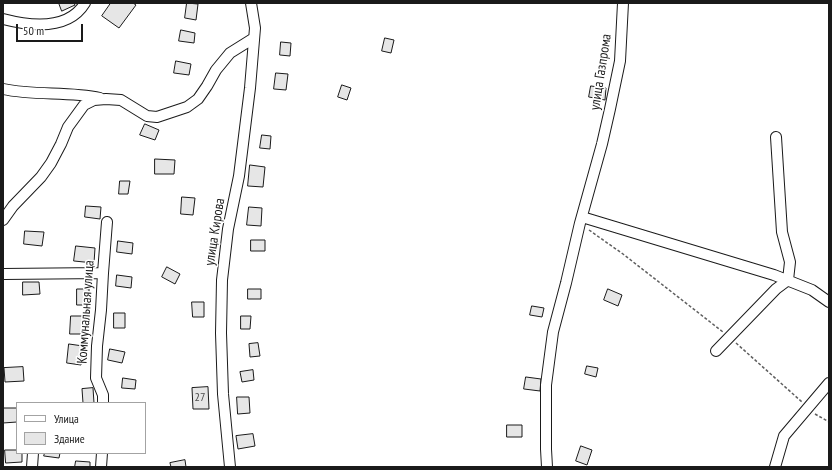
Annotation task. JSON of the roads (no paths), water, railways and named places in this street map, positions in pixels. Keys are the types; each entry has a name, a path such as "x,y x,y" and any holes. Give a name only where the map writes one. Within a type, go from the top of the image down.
{"street":[{"path":"3,19 19,23 49,25 69,20 85,3"},
{"name":"улица Кирова","path":"230,467 223,394 221,333 222,280 228,229 239,176 250,88 255,28 251,3"},
{"name":"улица Газпрома","path":"547,467 546,385 552,332 602,144 620,62 623,3"},
{"path":"3,89 50,94 86,95 121,100 147,116 157,117 187,108 198,99 216,70 230,53 254,38"},
{"path":"3,220 13,206 41,177 51,163 68,127 84,105 94,100 106,99"},
{"path":"716,352 776,289 788,280 790,262 782,232 776,136"},
{"path":"581,220 774,275 812,290 829,302"},
{"name":"Коммунальная улица","path":"103,402 103,395 96,378 97,346 107,222"},
{"path":"3,274 103,273"},
{"path":"775,467 784,436 829,383"},
{"path":"32,467 33,454"},
{"path":"101,467 102,454"}]}
